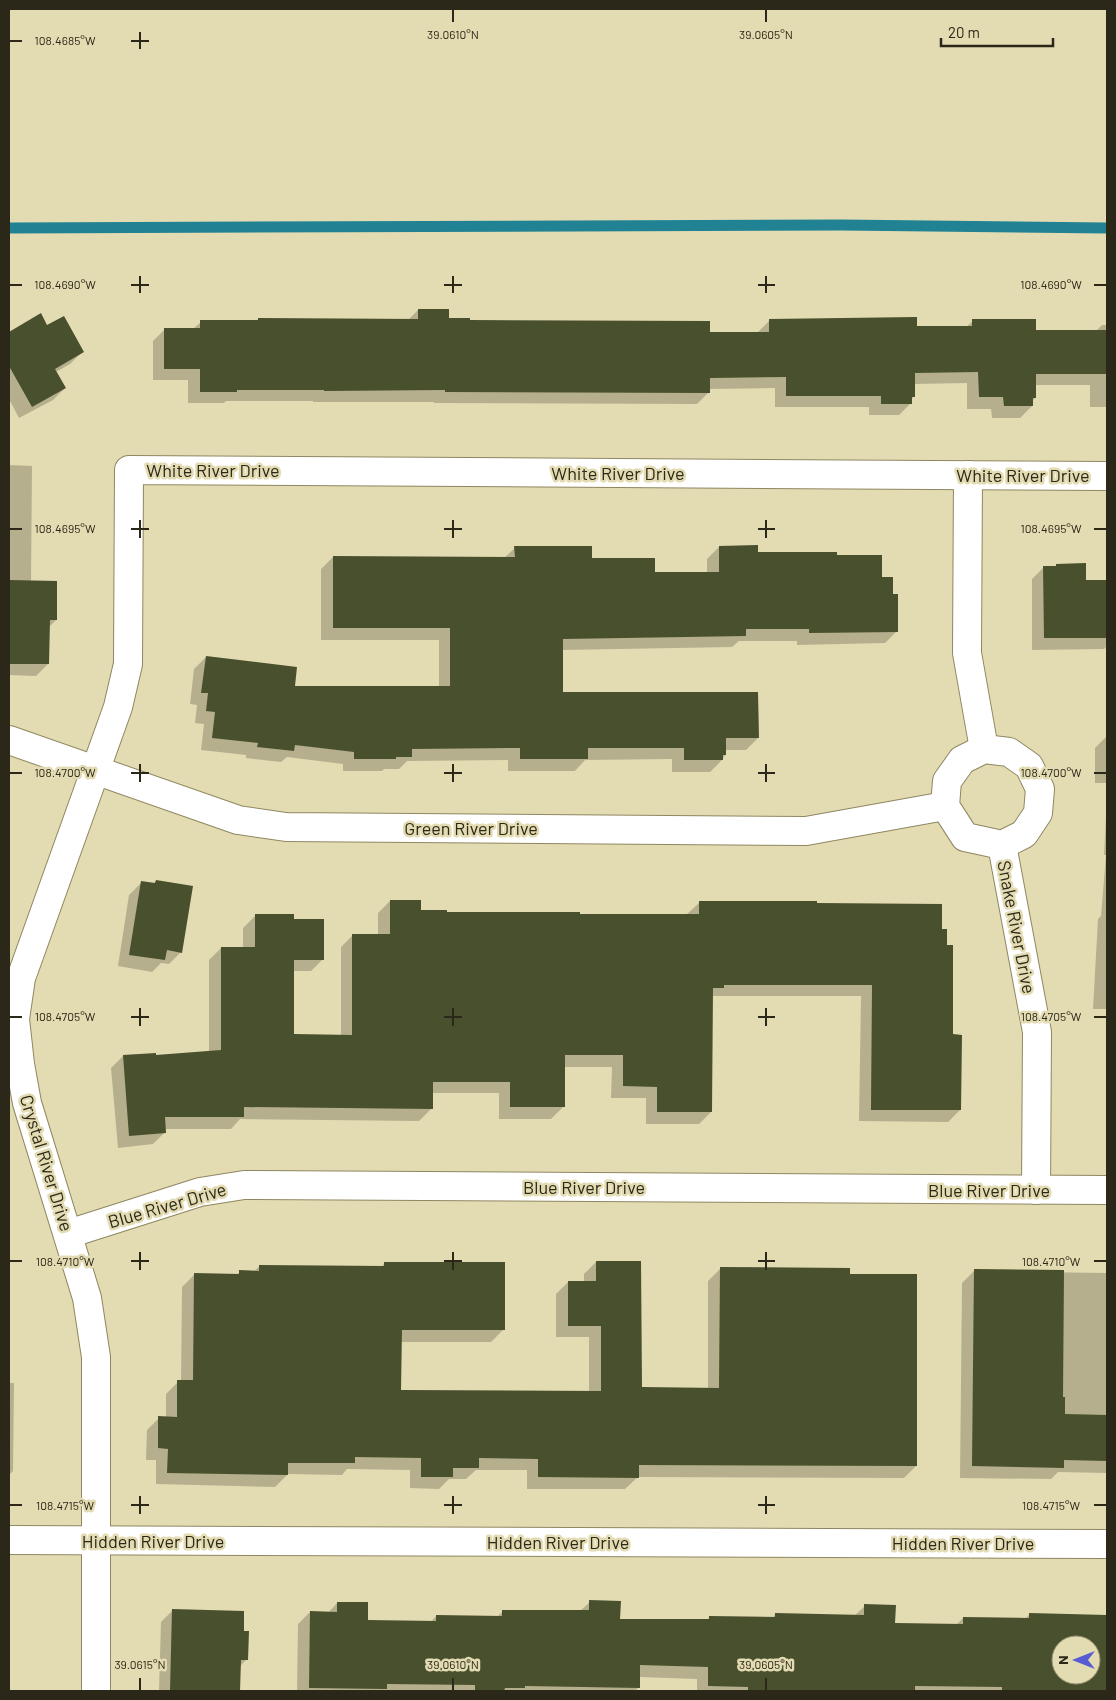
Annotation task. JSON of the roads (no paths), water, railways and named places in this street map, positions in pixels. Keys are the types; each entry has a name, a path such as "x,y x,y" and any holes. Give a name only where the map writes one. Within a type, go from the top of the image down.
{"street":[{"name":"White River Drive","path":"129,470 1107,476"},
{"name":"Crystal River Drive","path":"96,1691 96,1357 88,1298 27,1103 15,1020 21,978 118,707 128,664 129,470"},
{"path":"968,475 967,653 984,750"},
{"name":"Green River Drive","path":"9,740 238,820 286,827 806,830 945,806"},
{"name":"Snake River Drive","path":"984,750 1009,752 1029,766 1040,788 1038,813 1024,834 1002,845 966,837 945,806 947,781 962,760 984,750"},
{"name":"Snake River Drive","path":"1002,845 1037,1032 1036,1190"},
{"name":"Blue River Drive","path":"68,1234 200,1192 244,1185 1107,1190"},
{"name":"Hidden River Drive","path":"9,1540 1107,1544"}],"waterway":[{"path":"9,228 841,225 1107,228"}]}
